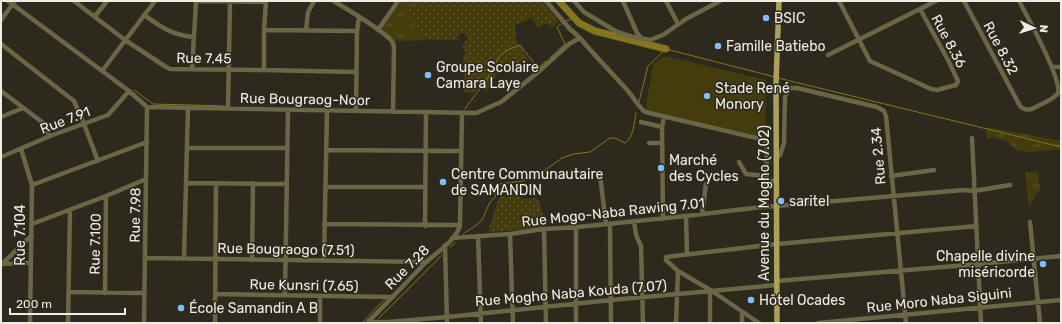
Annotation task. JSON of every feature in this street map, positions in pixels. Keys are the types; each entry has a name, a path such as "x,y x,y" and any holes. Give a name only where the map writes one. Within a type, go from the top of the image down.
{"main road":[{"name":"Avenue du Mogho (7.02)","path":"777,323 776,70 779,1"}],"street":[{"name":"Rue 7.45","path":"74,1 125,40 170,69 356,72"},
{"path":"95,16 107,1"},
{"path":"102,70 155,1"},
{"path":"306,30 308,12 314,1"},
{"path":"334,1 391,39 393,42 393,112"},
{"path":"546,1 569,28 580,38 592,54 627,90 645,112 766,140 766,207"},
{"path":"574,1 584,12 617,32 650,40 655,39 678,24 720,1"},
{"path":"623,1 637,33 642,39"},
{"path":"666,1 678,24"},
{"path":"707,1 710,6"},
{"path":"840,1 859,40"},
{"path":"828,55 936,1"},
{"name":"Rue 8.32","path":"964,1 1020,106 1025,110 1032,109 1057,94 1059,87 1054,67"},
{"path":"1019,1 1054,67 1061,67"},
{"path":"1,20 12,2 102,70 147,107"},
{"path":"192,69 196,2 266,2 264,70"},
{"path":"228,108 230,2"},
{"path":"378,30 397,2"},
{"name":"Rue 8.36","path":"859,40 870,61 931,89 937,90 956,86 958,81 920,9"},
{"path":"144,16 169,32 179,36 193,37"},
{"path":"356,111 357,31 359,18"},
{"path":"264,30 357,31"},
{"name":"Rue Bougraog-Noor","path":"147,107 476,113 501,102 537,73 569,44 580,38"},
{"path":"1,44 74,101 98,161"},
{"name":"Rue 2.34","path":"776,160 780,155 784,144 785,97 790,88 793,87 877,107 884,111 886,116 896,232 906,323"},
{"path":"1,91 42,122 50,136"},
{"name":"Rue 7.91","path":"1,157 50,136 108,115 129,91"},
{"name":"Rue 7.98","path":"144,323 147,107"},
{"path":"1,117 23,108"},
{"path":"184,258 188,108"},
{"path":"285,295 288,110"},
{"path":"324,260 326,110"},
{"path":"425,226 426,112"},
{"path":"324,224 425,226 460,225 462,113"},
{"path":"663,219 662,127 664,117"},
{"path":"641,122 662,127"},
{"path":"972,138 981,323"},
{"path":"32,186 146,142"},
{"path":"649,143 662,143"},
{"path":"187,148 287,148"},
{"name":"Rue 7.104","path":"21,149 32,186 30,323"},
{"path":"326,150 461,151"},
{"path":"739,162 746,174 776,181"},
{"path":"891,176 934,170"},
{"path":"600,175 608,224 611,323"},
{"path":"32,224 146,179"},
{"path":"186,183 287,184"},
{"path":"215,323 216,183"},
{"path":"252,260 253,183"},
{"path":"702,214 706,184"},
{"name":"Rue Mogo-Naba Rawing 7.01","path":"452,238 510,234 544,229 576,228 766,207 893,195 974,190 1010,185"},
{"path":"325,187 425,187"},
{"name":"Rue 7.100","path":"105,293 106,196"},
{"path":"68,323 70,210"},
{"path":"686,216 687,254"},
{"path":"634,222 636,235 641,246 644,297 643,323"},
{"path":"1030,222 1040,323"},
{"name":"Rue 7.28","path":"368,322 452,238 459,230 460,225"},
{"path":"759,323 678,271 668,262 666,258 668,256 777,244 896,232 977,226"},
{"path":"576,228 576,323"},
{"path":"544,229 546,323"},
{"path":"510,234 513,323"},
{"path":"2,264 32,235"},
{"path":"478,236 481,323"},
{"path":"445,245 447,323"},
{"name":"Rue Mogho Naba Kouda (7.07)","path":"368,322 389,322 546,308 777,283 1061,256"},
{"name":"Rue Bougraogo (7.51)","path":"145,258 427,262"},
{"path":"2,264 31,264"},
{"path":"676,323 678,271"},
{"path":"710,323 711,291"},
{"path":"69,292 144,293"},
{"name":"Rue Kunsri (7.65)","path":"215,294 393,297"},
{"path":"320,296 320,323"},
{"name":"Rue Moro Naba Siguini","path":"818,323 1061,300"},
{"path":"742,312 742,323"}],"green space":[{"path":"401,1 418,1 417,9 410,9 418,34 427,40 396,41 381,30"},
{"path":"418,1 542,1 556,18 558,23 552,27 548,23 538,27 531,17 524,22 515,24 516,39 529,61 507,66 495,77 487,91 480,87 474,93 464,92 463,57 466,52 462,46 468,38 465,33 459,34 458,40 430,39 424,38 418,34 414,29 409,9 417,9"},
{"name":"Stade René Monory","path":"665,56 766,80 765,138 645,112 653,64"},
{"path":"987,127 1061,141 1061,149 1030,152 1016,150 1005,140 999,140 994,137 987,139"},
{"path":"1038,171 1040,190 1029,207 1025,172"},
{"path":"516,193 522,199 535,198 539,201 544,218 541,228 488,232 499,198 504,195"}],"waterway":[{"path":"559,1 579,23 595,31 666,49"},
{"path":"566,21 574,18"},
{"path":"551,57 565,44 557,27 561,24"},
{"path":"465,109 486,81 501,55 511,48 520,45 538,68 546,61"},
{"path":"639,102 648,66 666,49 775,77"},
{"path":"778,78 1061,147"},
{"path":"134,90 153,104 225,106"},
{"path":"463,234 477,225 483,218 489,203 496,196 494,191 495,187 499,184 523,181 541,173 562,158 574,154 590,152 610,138 615,138 625,143 632,133 636,113"},
{"path":"450,247 455,243"},
{"path":"379,318 442,255"},
{"path":"362,323 385,299"}],"place":[{"name":"BSIC","path":"766,18"},
{"name":"Famille Batiebo","path":"718,46"},
{"name":"Groupe Scolaire Camara Laye","path":"428,75"},
{"name":"Stade René Monory","path":"707,96"},
{"name":"Marché des Cycles","path":"661,168"},
{"name":"Centre Communautaire de SAMANDIN","path":"443,182"},
{"name":"saritel","path":"781,201"},
{"name":"Chapelle divine miséricorde","path":"1043,264"},
{"name":"Hôtel Ocades","path":"751,300"},
{"name":"École Samandin A B","path":"181,308"}]}
